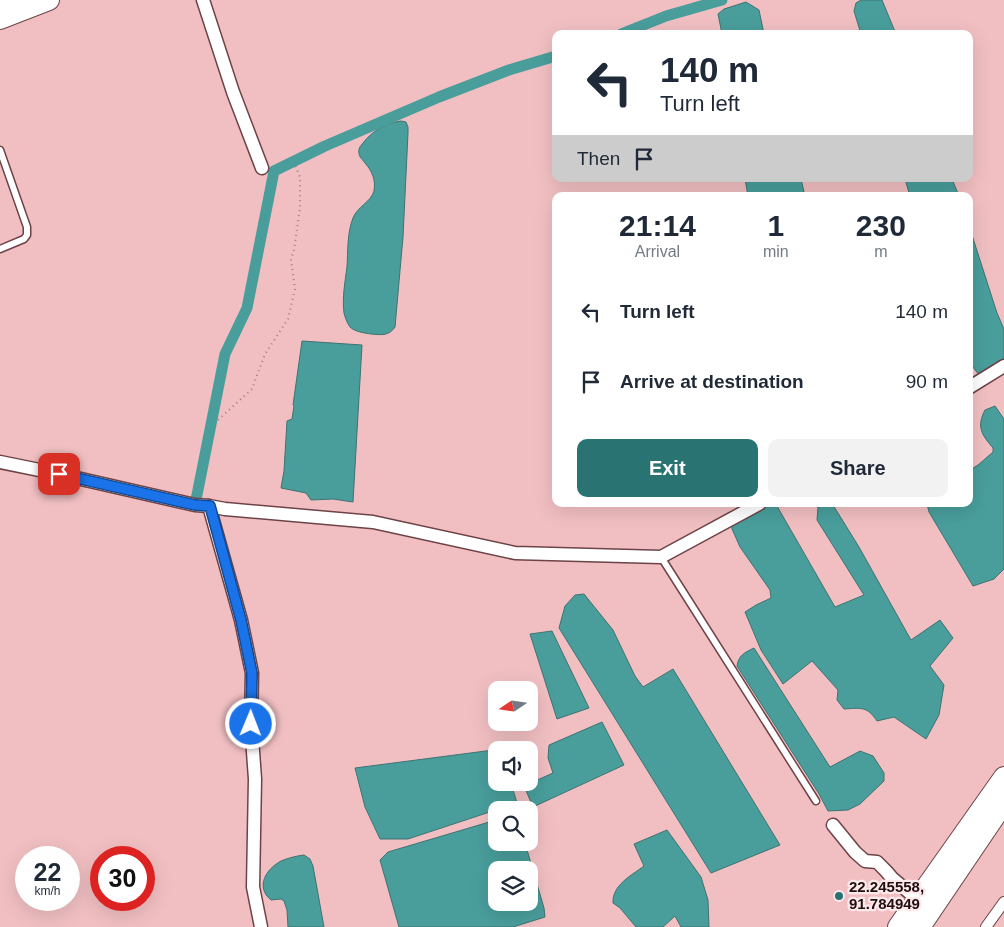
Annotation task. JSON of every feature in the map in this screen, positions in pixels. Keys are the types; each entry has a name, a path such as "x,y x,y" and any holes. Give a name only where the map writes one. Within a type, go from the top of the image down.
{"highway":[{"path":"0,8 20,0"}],"main road":[{"path":"0,19 49,0"},
{"path":"898,927 1004,777"},
{"path":"920,927 1004,803"}],"street":[{"path":"203,0 233,92 262,168"},
{"path":"973,386 1004,366"},
{"path":"0,462 195,505 373,522 515,553 661,557 753,507"},
{"path":"210,506 241,620 252,673 251,724 255,780 253,887 261,927"},
{"path":"833,825 855,852 865,860 877,862 892,878 917,899"},
{"path":"986,927 1004,902"}],"lane":[{"path":"0,150 27,227 27,235 24,239 0,248"},
{"path":"661,557 816,801"}],"path":[{"path":"218,420 252,389 265,354 288,319 295,289 291,259 300,208 300,177 295,165"}],"water":[{"path":"861,0 882,0 894,30 860,30 854,11 856,3"},
{"path":"746,2 759,10 763,30 721,30 718,14 724,9"},
{"path":"401,121 406,122 408,133 403,237 395,327 390,332 379,335 352,329 344,313 348,242 355,214 374,191 374,179 360,157 359,148 375,131"},
{"path":"746,182 802,182 804,192 747,192"},
{"path":"906,182 953,182 957,192 909,192"},
{"path":"973,238 1004,329 1004,359 979,375 973,367"},
{"path":"302,341 362,345 353,502 333,499 311,500 306,493 281,488 287,421 292,419"},
{"path":"995,406 1004,419 1004,569 994,579 973,586 928,507 973,507 973,468 993,452 993,448 986,439 981,426 985,410"},
{"path":"760,507 778,507 835,607 864,595 817,520 818,507 834,507 911,640 940,620 953,638 930,666 944,685 939,715 926,739 894,717 877,721 867,710 844,709 837,700 838,690 812,661 783,684 761,650 745,612 771,598 770,590 740,547 732,529 732,520"},
{"path":"584,594 613,630 635,676 643,687 673,669 780,845 711,873 559,628 565,606 575,595"},
{"path":"552,631 589,708 557,719 530,634"},
{"path":"754,648 830,767 860,751 873,756 884,773 884,781 860,804 848,810 828,811 737,666 742,655"},
{"path":"602,722 624,765 538,805 538,801 530,801 526,791 538,791 538,780 553,773 548,758 549,745"},
{"path":"488,751 488,791 513,791 516,801 488,801 488,813 408,839 380,839 365,807 355,768"},
{"path":"488,822 488,851 527,851 530,861 488,861 488,911 538,911 538,887 545,917 513,927 399,927 380,860 388,852"},
{"path":"667,830 701,877 708,900 709,927 681,927 675,916 663,927 636,927 620,908 613,903 619,886 644,866 634,844"},
{"path":"304,855 310,859 313,866 324,927 288,927 287,910 284,901 281,899 271,900 264,890 264,879 276,864 286,859"}],"waterway":[{"path":"631,30 666,16 722,0"},
{"path":"195,505 225,354 247,308 274,171 325,146 439,97 509,70 552,57"}],"place":[{"name":"22.245558, 91.784949","path":"839,896"}],"route":[{"path":"59,474 195,505 210,506 241,620 252,673 251,724"}]}
